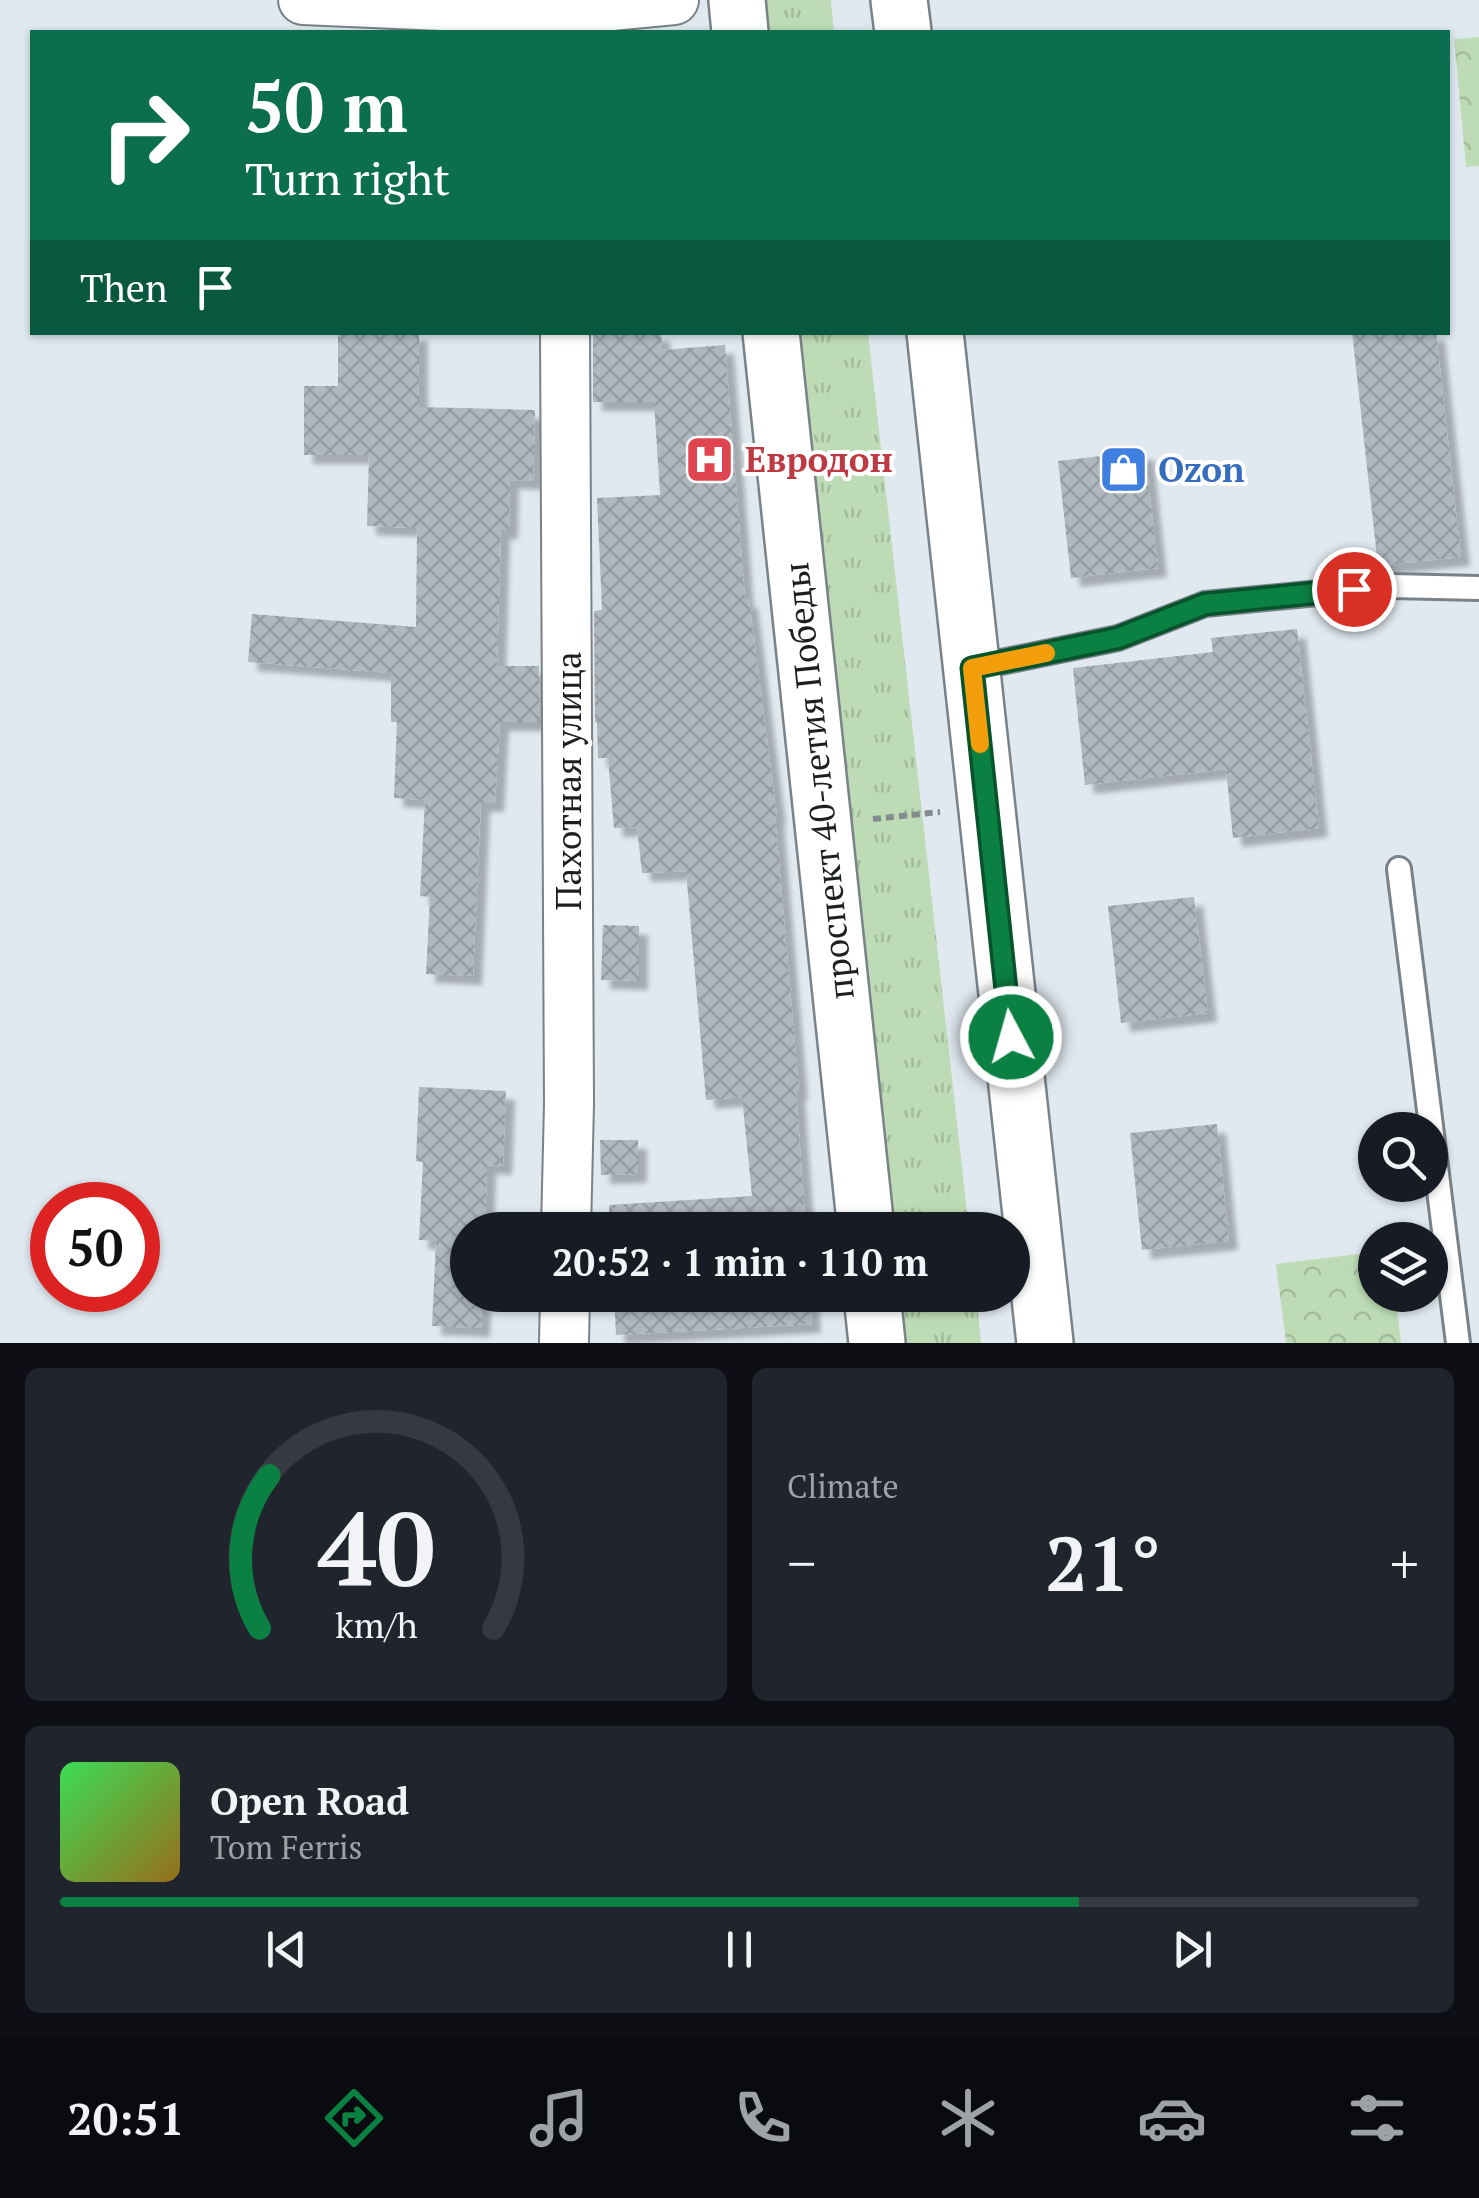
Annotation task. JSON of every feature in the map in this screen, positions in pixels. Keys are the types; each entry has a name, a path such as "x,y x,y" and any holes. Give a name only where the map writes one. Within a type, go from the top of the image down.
{"main road":[{"path":"737,0 740,30"},
{"path":"899,0 902,30"},
{"name":"проспект 40-летия Победы","path":"771,335 864,1212"},
{"path":"935,335 1044,1343"},
{"path":"874,1312 878,1343"}],"street":[{"path":"303,0 559,22 674,0"},
{"name":"Пахотная улица","path":"565,335 566,1212"},
{"path":"564,1343 565,1312"}],"lane":[{"path":"972,668 1118,638 1205,604 1391,586 1479,588"},
{"path":"1399,869 1458,1343"}],"path":[{"path":"823,824 986,807"}],"green space":[{"path":"749,0 831,0 834,30 753,30"},
{"path":"1479,37 1479,166 1466,167 1454,39"},
{"path":"786,335 868,335 967,1212 874,1212"},
{"path":"1358,1254 1358,1312 1397,1312 1401,1343 1286,1343 1276,1264"},
{"path":"884,1312 978,1312 981,1343 887,1343"}],"building":[{"path":"338,335 419,335 419,407 535,410 533,481 510,480 509,530 501,530 497,666 539,666 540,722 500,722 495,803 481,803 473,976 426,974 430,897 420,896 425,800 394,798 397,722 391,722 391,673 248,662 252,614 416,627 417,528 367,526 369,455 304,455 304,386 338,386"},
{"path":"593,335 661,335 662,350 725,345 745,599 749,599 777,816 805,1212 609,1212 609,1205 752,1196 742,1097 706,1100 686,871 642,873 637,827 614,828 608,758 598,758 594,611 602,610 597,498 660,495 654,402 593,402"},
{"path":"1352,335 1436,335 1461,557 1378,566"},
{"path":"1145,451 1158,568 1071,578 1058,461"},
{"path":"1297,629 1319,828 1233,838 1226,769 1085,785 1073,668 1213,652 1211,638"},
{"path":"1194,897 1208,1013 1121,1023 1108,906"},
{"path":"603,925 639,926 639,981 601,980"},
{"path":"419,1087 506,1091 503,1166 487,1165 486,1212 450,1212 450,1312 481,1312 481,1328 432,1326 436,1241 419,1240 423,1162 416,1161"},
{"path":"1217,1124 1229,1241 1142,1250 1130,1133"},
{"path":"600,1140 638,1140 638,1174 601,1175"},
{"path":"615,1312 811,1312 812,1324 616,1335"}],"slow traffic":[{"path":"980,744 972,668 1046,653"}],"place":[{"name":"Евродон","path":"710,459"},
{"name":"Ozon","path":"1123,469"}],"route":[{"path":"1011,1037 972,668 1118,638 1205,604 1354,589"}]}
